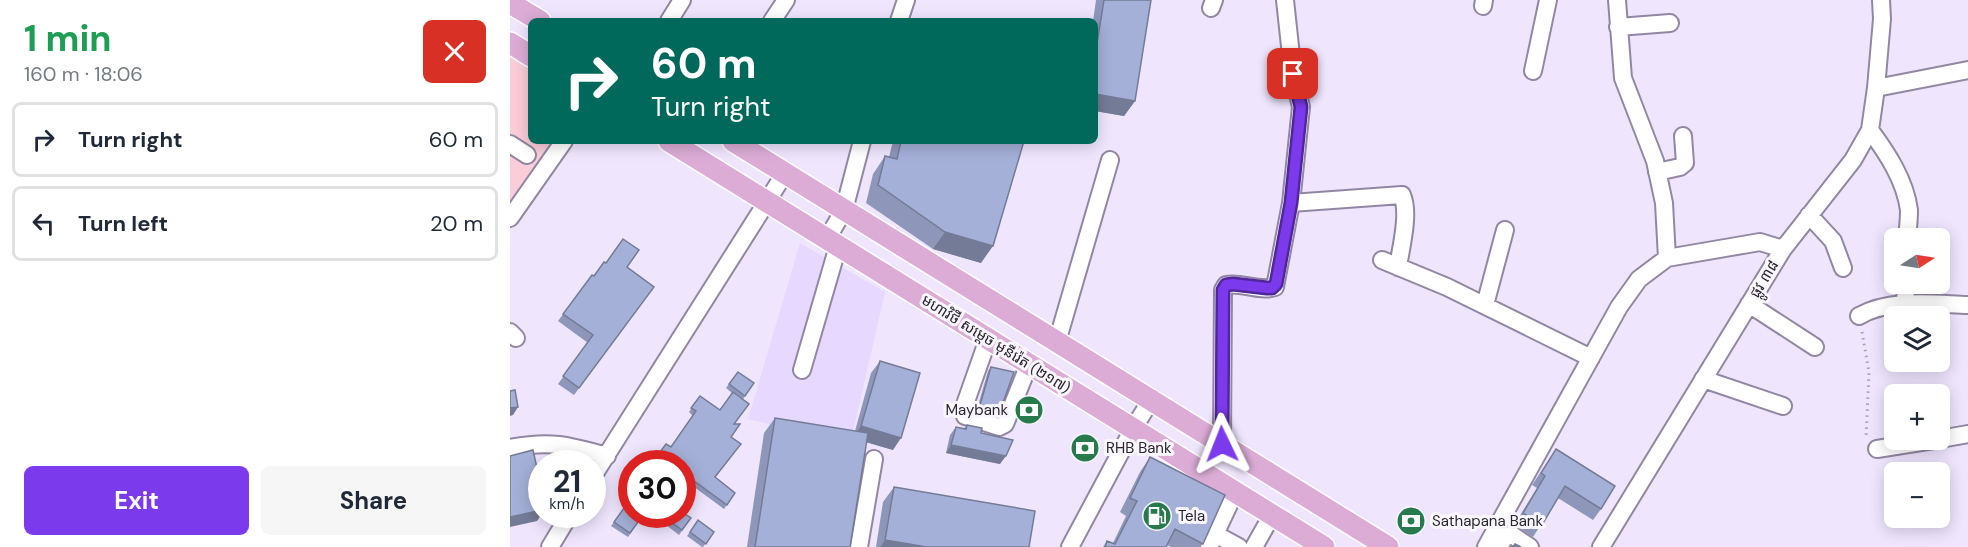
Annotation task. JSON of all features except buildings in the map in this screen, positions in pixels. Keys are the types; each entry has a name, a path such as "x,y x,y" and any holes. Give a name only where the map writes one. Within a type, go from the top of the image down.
{"main road":[{"path":"510,3 535,18"},
{"path":"510,43 528,54"},
{"name":"មហាវិថី សម្តេច មុនីរ៉េត (២១៧)","path":"674,144 1324,547"},
{"path":"738,144 1388,547"}],"street":[{"path":"671,18 682,0"},
{"path":"774,18 786,0"},
{"path":"900,18 906,0"},
{"path":"1222,444 1223,290 1226,285 1233,284 1267,288 1275,286 1291,203 1301,107 1293,74 1285,0"},
{"path":"1533,71 1548,0"},
{"path":"1617,0 1623,78 1657,171 1664,203 1667,258"},
{"name":"ផ្លូវ ៣៨","path":"1601,547 1783,249 1853,160 1870,130 1882,19 1881,0"},
{"path":"1618,27 1670,23"},
{"path":"1876,88 1968,70"},
{"path":"1870,130 1899,177 1909,209 1908,228"},
{"path":"1657,171 1680,167 1685,163 1683,136"},
{"path":"510,144 527,155"},
{"path":"510,218 562,144"},
{"path":"802,370 832,242 844,210 861,144"},
{"path":"1057,342 1110,160"},
{"path":"510,448 533,444 566,444 607,456 785,173"},
{"path":"1291,203 1402,195 1406,211 1398,267"},
{"path":"1809,215 1833,241 1843,268"},
{"path":"1485,305 1505,230"},
{"path":"1485,547 1619,306 1639,279 1667,258 1760,242 1783,249"},
{"path":"1382,260 1447,287 1590,358"},
{"path":"1905,294 1905,303"},
{"path":"1859,316 1865,312 1905,303 1968,305"},
{"path":"1749,304 1815,347"},
{"path":"988,339 963,410 965,416 999,427 1005,424 1029,364"},
{"path":"1703,379 1783,406"},
{"path":"1070,547 1151,400"},
{"path":"1950,437 1968,434"},
{"path":"1877,449 1884,448"},
{"path":"860,547 874,459"},
{"path":"1235,492 1212,541 1239,547"},
{"path":"1254,547 1272,514"},
{"path":"550,547 562,528"},
{"path":"1499,547 1505,537 1512,535 1530,547"}],"path":[{"path":"1859,316 1869,372 1866,440 1870,447 1877,449"}],"shaded area":[{"path":"510,51 528,62 528,144 555,144 510,212"},
{"path":"800,243 885,292 850,445 748,419"}],"place":[{"name":"Maybank","path":"1029,410"},
{"name":"RHB Bank","path":"1085,448"},
{"name":"Tela","path":"1157,516"},
{"name":"Sathapana Bank","path":"1411,521"}],"route":[{"path":"1222,444 1223,290 1226,285 1233,284 1267,288 1272,288 1276,284 1291,203 1301,107 1293,74"}]}
